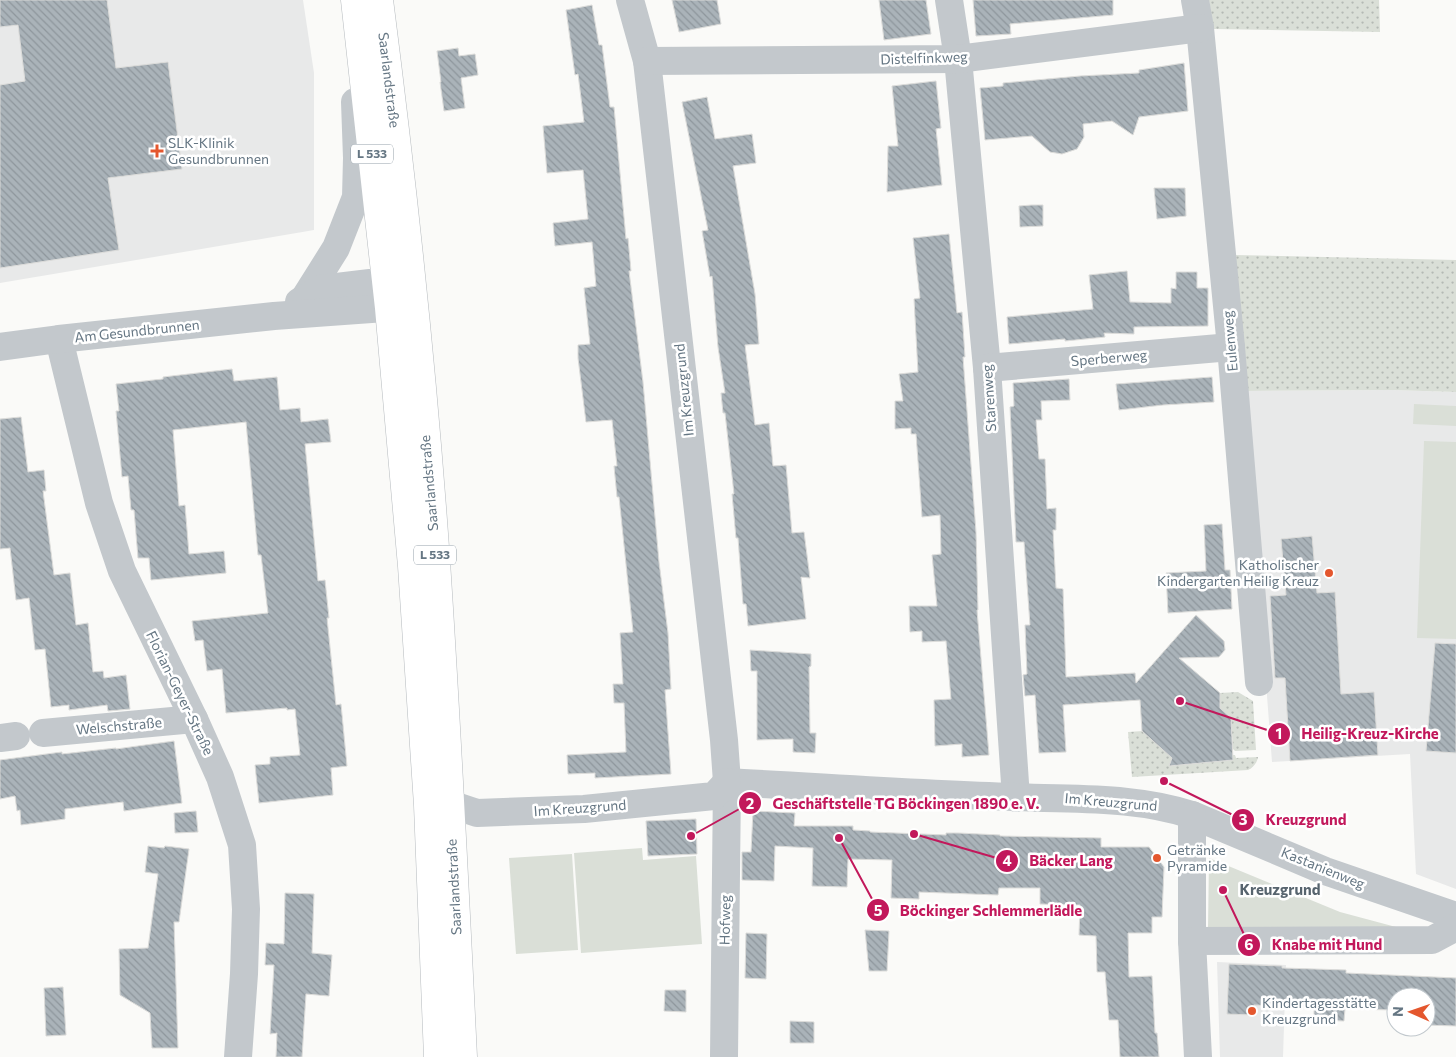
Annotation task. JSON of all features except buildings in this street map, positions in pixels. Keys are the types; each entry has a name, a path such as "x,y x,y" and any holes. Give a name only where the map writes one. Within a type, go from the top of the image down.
{"main road":[{"name":"Saarlandstraße","path":"379,0 394,120 397,300"},
{"name":"Saarlandstraße","path":"357,10 435,561 439,804 438,1057"},
{"name":"Saarlandstraße","path":"439,804 463,1057"}],"street":[{"name":"Im Kreuzgrund","path":"439,804 477,813 584,809 714,796 727,782 724,740 647,61 630,0"},
{"name":"Starenweg","path":"949,0 958,59 987,368 1016,798"},
{"name":"Eulenweg","path":"1195,0 1200,28 1231,347 1259,682"},
{"name":"Am Gesundbrunnen","path":"304,299 336,248 356,197 357,158 352,66 357,10"},
{"name":"Distelfinkweg","path":"647,61 958,59 1200,28"},
{"name":"Am Gesundbrunnen","path":"274,316 320,289 370,283 397,300"},
{"name":"Am Gesundbrunnen","path":"0,348 59,339 274,316 397,300"},
{"name":"Florian-Geyer-Straße","path":"59,339 99,503 122,572 194,719 220,777 242,845 246,908 244,974 238,1057"},
{"name":"Sperberweg","path":"987,368 1231,347"},
{"name":"Welschstraße","path":"43,733 194,719"},
{"name":"Im Kreuzgrund","path":"727,782 1016,798 1103,799 1170,808 1192,814"},
{"name":"Hofweg","path":"724,1057 727,782"},
{"name":"Kastanienweg","path":"1192,814 1325,871 1456,916"},
{"path":"1192,814 1192,941 1198,1057"},
{"path":"1192,941 1432,940 1456,927"}],"shaded area":[{"name":"SLK-Klinik Gesundbrunnen","path":"0,0 303,0 314,73 314,230 0,283"},
{"path":"1209,0 1379,0 1380,32 1213,29"},
{"path":"1234,255 1456,260 1456,392 1391,390 1244,391"},
{"name":"Katholischer Kindergarten Heilig Kreuz","path":"1391,390 1456,392 1456,889 1416,874 1410,754 1272,762 1244,391"},
{"path":"1414,404 1456,406 1456,426 1413,424"},
{"path":"1424,441 1456,442 1456,639 1417,638"},
{"path":"1238,692 1253,701 1256,750 1235,751 1233,749 1231,718 1220,708 1220,693"},
{"path":"1143,731 1180,765 1233,760 1233,755 1236,758 1258,757 1252,768 1248,770 1132,777 1128,732"},
{"path":"642,848 643,860 696,856 702,944 581,953 574,853"},
{"path":"572,854 578,950 516,954 509,858"},
{"path":"1209,858 1340,912 1396,927 1208,928"},
{"name":"Kindertagesstätte Kreuzgrund","path":"1217,962 1286,965 1283,1057 1220,1057"}],"place":[{"name":"SLK-Klinik Gesundbrunnen","path":"157,151"},
{"name":"Katholischer Kindergarten Heilig Kreuz","path":"1329,573"},
{"name":"Heilig-Kreuz-Kirche","path":"1180,701"},
{"name":"Kreuzgrund","path":"1164,781"},
{"name":"Bäcker Lang","path":"914,834"},
{"name":"Geschäftstelle TG Böckingen 1890 e. V.","path":"691,836"},
{"name":"Böckinger Schlemmerlädle","path":"839,838"},
{"name":"Getränke Pyramide","path":"1157,858"},
{"name":"Knabe mit Hund","path":"1223,890"},
{"name":"Kindertagesstätte Kreuzgrund","path":"1252,1011"}],"district":[{"name":"Kreuzgrund","path":"1280,890"}]}
